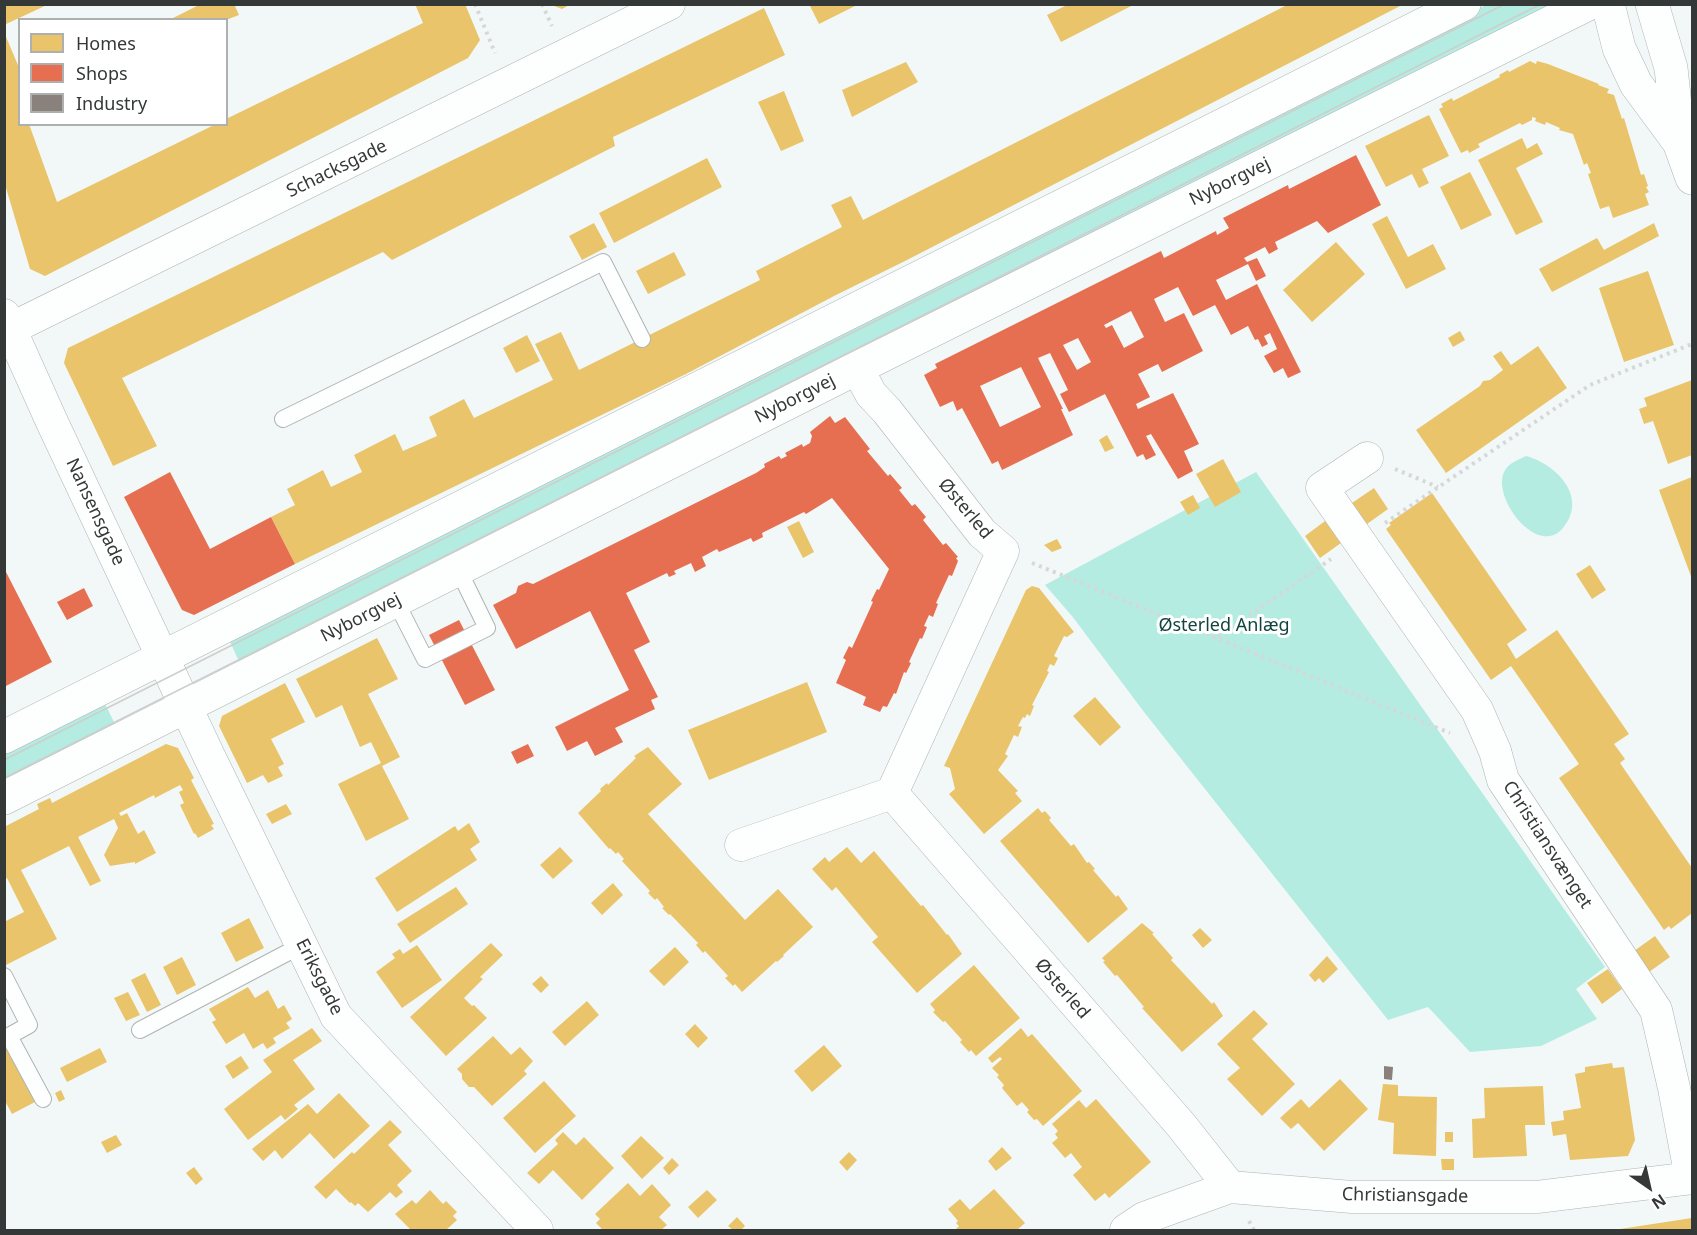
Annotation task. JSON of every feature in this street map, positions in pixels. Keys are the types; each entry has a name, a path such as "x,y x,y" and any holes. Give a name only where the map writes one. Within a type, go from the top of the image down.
{"street":[{"name":"Schacksgade","path":"6,326 508,85 669,4"},
{"path":"4,737 163,657 669,393 1464,4"},
{"name":"Nyborgvej","path":"4,798 187,708 395,600 857,368 1588,4"},
{"path":"1608,4 1619,48 1636,84 1679,142"},
{"path":"1652,4 1671,68 1679,142 1692,178"},
{"name":"Nansensgade","path":"6,326 187,708"},
{"name":"Østerled","path":"857,368 870,394 887,411 982,533 1003,551 892,793 1181,1125 1230,1187"},
{"name":"Christiansvænget","path":"1367,458 1322,488 1477,710 1495,751 1503,780 1656,1010 1692,1178"},
{"name":"Eriksgade","path":"187,708 336,1016 537,1230"},
{"path":"741,845 892,793"},
{"name":"Christiansgade","path":"1126,1230 1144,1218 1230,1187 1353,1197 1537,1197 1692,1178"}],"lane":[{"path":"283,418 603,262 642,339"},
{"path":"395,600 425,659 477,634 487,628 458,569"},
{"path":"140,1030 302,945"},
{"path":"4,976 29,1024 9,1036 43,1099"}],"path":[{"path":"475,4 508,85"},
{"path":"1218,637 1590,385 1692,344"},
{"path":"1367,458 1439,487"},
{"path":"1003,551 1495,751"}],"green space":[{"path":"1486,5 1548,5 1550,13 242,668 227,635"},
{"path":"1526,456 1548,466 1558,474 1571,494 1570,516 1563,528 1553,535 1542,536 1530,531 1511,509 1505,496 1502,483 1504,472 1511,464"},
{"name":"Østerled Anlæg","path":"1256,472 1605,967 1576,989 1597,1019 1541,1046 1470,1052 1428,1007 1388,1020 1144,712 1072,616 1045,585"},
{"path":"103,700 119,732 5,790 5,750"}],"building: Homes":[{"path":"4,4 49,4 18,18 4,25"},
{"path":"201,4 234,4 239,15 228,19 173,18"},
{"path":"415,4 465,4 480,40 468,58 45,276 30,269 4,181 4,32 18,65 18,126 30,126 57,202 212,126 228,126 228,118 423,23"},
{"path":"549,4 571,4 562,9"},
{"path":"809,4 859,4 819,24"},
{"path":"1069,4 1135,4 1061,42 1047,15"},
{"path":"1289,4 1404,4 686,374 295,564 271,517 295,505 287,489 323,470 331,487 362,472 354,455 395,434 403,451 437,436 429,417 464,399 474,418 553,380 535,344 561,332 579,370 760,280 756,271 842,227 831,205 851,196 863,220"},
{"path":"764,8 785,55 613,137 615,146 392,260 383,252 122,378 157,446 113,466 64,363 68,348"},
{"path":"1530,61 1536,64 1537,61 1548,64 1599,84 1609,89 1607,93 1614,95 1622,119 1624,118 1641,175 1644,174 1648,186 1646,187 1649,192 1645,194 1649,205 1613,218 1609,206 1600,209 1588,174 1591,173 1587,163 1584,165 1573,134 1559,130 1560,128 1546,122 1545,125 1535,121 1536,118 1532,117 1532,120 1522,125 1520,123 1478,144 1480,147 1469,153 1468,150 1461,153 1439,109 1443,107 1441,104 1452,98 1453,101 1500,77 1499,75 1508,70 1509,72"},
{"path":"906,62 918,82 852,117 842,90"},
{"path":"784,91 804,141 781,151 758,102"},
{"path":"1429,115 1449,156 1422,169 1429,183 1419,188 1412,174 1386,187 1365,146"},
{"path":"1522,138 1527,149 1537,143 1543,154 1516,168 1543,222 1516,235 1478,160"},
{"path":"707,158 722,187 614,243 599,213"},
{"path":"1470,172 1492,215 1461,230 1440,187"},
{"path":"1387,216 1408,257 1433,244 1446,269 1406,289 1372,224"},
{"path":"594,223 607,247 582,260 569,236"},
{"path":"1654,223 1659,236 1552,292 1539,269 1597,238 1604,250"},
{"path":"1336,242 1365,274 1312,322 1283,290"},
{"path":"674,252 686,275 648,294 636,271"},
{"path":"1648,271 1674,345 1624,362 1599,288"},
{"path":"1460,331 1465,340 1453,347 1448,338"},
{"path":"527,335 540,361 516,373 503,348"},
{"path":"1538,346 1567,388 1446,473 1416,430 1480,386 1483,381 1490,380 1503,370 1493,356 1501,351 1511,365"},
{"path":"1692,380 1692,455 1668,464 1653,421 1644,424 1639,409 1647,406 1644,398"},
{"path":"1107,435 1114,448 1105,452 1099,440"},
{"path":"1223,459 1241,492 1215,507 1196,474"},
{"path":"1692,477 1692,579 1659,490"},
{"path":"1374,488 1388,509 1367,524 1352,503"},
{"path":"1432,493 1527,630 1507,644 1516,659 1557,630 1629,734 1614,744 1625,759 1620,763 1692,868 1692,913 1671,929 1669,926 1664,930 1559,778 1579,764 1511,666 1491,680 1386,529 1391,525 1389,523"},
{"path":"1193,495 1200,508 1188,515 1180,502"},
{"path":"799,521 814,552 803,558 787,527"},
{"path":"1325,521 1341,543 1320,558 1305,536"},
{"path":"1057,539 1062,548 1052,552 1044,545"},
{"path":"1590,565 1606,590 1592,599 1576,574"},
{"path":"1032,586 1039,588 1074,632 1067,637 1064,636 1054,656 1058,658 1054,666 1050,664 1047,671 1049,672 1032,705 1034,706 1030,716 1027,714 1025,718 1023,717 1018,726 1022,727 1018,737 1014,735 1005,754 1008,756 998,770 1018,791 1015,793 1022,801 984,834 949,794 955,789 950,768 944,766 1026,590"},
{"path":"377,638 398,679 368,694 400,757 382,766 409,819 366,841 338,784 381,763 371,742 360,747 342,705 316,718 296,679"},
{"path":"807,682 827,732 709,780 688,730"},
{"path":"285,683 305,722 271,739 284,764 278,767 283,776 268,783 263,775 247,783 219,726 222,716"},
{"path":"1095,697 1121,727 1100,746 1073,716"},
{"path":"166,744 178,748 194,778 191,780 214,824 211,825 214,829 198,838 194,834 180,805 184,803 179,792 183,790 180,785 119,813 121,816 127,813 138,834 144,830 156,853 135,864 135,862 110,866 104,855 118,828 114,819 78,837 101,881 90,886 69,846 21,870 57,939 6,965 4,962 4,922 24,912 7,878 4,879 4,827 39,809 37,804 50,798 52,803"},
{"path":"648,747 682,784 648,814 745,920 778,889 813,927 784,956 742,992 725,978 728,976 705,951 703,953 696,945 698,943 662,908 664,907 657,898 655,900 648,893 650,891 622,861 624,859 618,852 616,854 609,849 578,813 601,791 600,789 607,783 608,785 636,758 634,756"},
{"path":"286,804 292,814 272,824 266,814"},
{"path":"1038,808 1042,813 1045,811 1051,818 1049,820 1071,846 1074,844 1087,863 1089,862 1095,869 1093,870 1116,897 1118,895 1128,909 1088,943 1000,841"},
{"path":"469,823 480,842 470,849 477,860 397,912 375,878 455,826 458,831"},
{"path":"560,847 573,861 553,879 540,865"},
{"path":"847,847 861,863 874,851 948,934 962,954 917,993 872,942 878,937 836,887 832,891 812,869 825,857 829,862"},
{"path":"613,883 623,895 602,915 591,903"},
{"path":"456,887 468,904 410,943 397,924"},
{"path":"249,918 264,948 236,962 221,933"},
{"path":"1142,923 1154,933 1152,934 1173,958 1171,960 1212,1004 1214,1002 1223,1016 1182,1052 1142,1008 1144,1007 1117,975 1115,976 1103,962 1105,961 1102,958"},
{"path":"1200,928 1212,940 1203,948 1192,935"},
{"path":"1655,936 1670,957 1649,972 1634,951"},
{"path":"491,943 503,955 480,977 483,979 464,998 487,1018 446,1056 410,1017"},
{"path":"417,945 442,980 402,1008 376,972 395,958 392,954 400,949 403,954"},
{"path":"675,947 689,962 664,986 649,971"},
{"path":"1327,956 1338,969 1323,983 1319,978 1315,982 1309,975"},
{"path":"182,957 196,985 177,995 163,967"},
{"path":"974,965 1020,1018 976,1056 960,1042 962,1040 945,1021 943,1022 933,1012 935,1010 930,1004"},
{"path":"1608,969 1622,989 1602,1004 1587,983"},
{"path":"145,973 161,1005 147,1012 131,980"},
{"path":"541,976 549,985 541,993 532,984"},
{"path":"248,987 255,998 268,990 278,1009 284,1005 292,1019 286,1023 290,1028 273,1038 276,1043 267,1049 263,1043 253,1049 244,1033 226,1044 212,1022 216,1020 209,1009"},
{"path":"128,992 140,1015 126,1021 114,998"},
{"path":"587,1001 599,1015 565,1046 552,1032"},
{"path":"1254,1010 1268,1024 1252,1039 1295,1084 1262,1116 1227,1079 1240,1068 1217,1044"},
{"path":"695,1024 708,1038 698,1048 685,1034"},
{"path":"312,1028 322,1041 293,1060 315,1089 294,1105 298,1109 285,1120 281,1115 248,1140 224,1109 272,1072 263,1060"},
{"path":"1021,1028 1028,1037 1032,1034 1082,1091 1043,1126 1027,1112 1029,1110 1022,1102 1017,1106 1002,1088 1004,1085 997,1077 999,1075 992,1068 1002,1059 1000,1057 992,1063 988,1058"},
{"path":"493,1036 511,1055 520,1047 533,1061 524,1071 527,1074 492,1106 474,1087 469,1087 457,1069"},
{"path":"4,1040 35,1102 12,1114 4,1099"},
{"path":"824,1045 842,1066 812,1092 794,1071"},
{"path":"100,1048 107,1062 67,1082 60,1068"},
{"path":"241,1056 249,1068 233,1079 225,1066"},
{"path":"1612,1063 1613,1068 1624,1067 1635,1140 1628,1156 1570,1160 1566,1134 1553,1136 1551,1122 1564,1120 1563,1111 1581,1108 1575,1074 1585,1072 1585,1067"},
{"path":"1340,1079 1368,1109 1324,1151 1298,1123 1291,1129 1280,1118 1301,1099 1309,1108"},
{"path":"544,1081 576,1116 535,1153 503,1118"},
{"path":"1383,1084 1398,1085 1398,1096 1437,1097 1436,1156 1393,1154 1394,1123 1378,1120"},
{"path":"1543,1086 1545,1125 1525,1125 1527,1156 1473,1158 1472,1119 1485,1118 1484,1088"},
{"path":"61,1090 65,1099 59,1102 55,1093"},
{"path":"339,1093 370,1126 334,1159 310,1133 282,1159 275,1150 263,1161 252,1149 308,1104 317,1114"},
{"path":"1096,1099 1151,1162 1109,1198 1105,1193 1095,1201 1073,1175 1082,1167 1071,1153 1065,1158 1052,1143 1058,1138 1055,1134 1058,1131 1052,1124 1079,1100 1086,1108"},
{"path":"390,1120 402,1132 388,1145 412,1171 397,1185 403,1192 396,1198 390,1192 368,1212 358,1203 355,1206 350,1203 336,1189 326,1199 314,1187"},
{"path":"563,1132 576,1145 584,1137 614,1168 582,1200 553,1170 539,1184 527,1173 558,1144 555,1140"},
{"path":"1445,1132 1453,1132 1453,1142 1445,1142"},
{"path":"116,1135 122,1145 107,1153 101,1142"},
{"path":"641,1136 664,1158 642,1179 621,1156"},
{"path":"1002,1147 1012,1158 996,1171 988,1161"},
{"path":"849,1152 857,1160 847,1171 839,1162"},
{"path":"672,1158 679,1165 669,1175 663,1168"},
{"path":"1441,1159 1454,1159 1454,1170 1442,1170"},
{"path":"194,1167 203,1179 196,1185 186,1173"},
{"path":"628,1183 640,1196 652,1184 671,1205 659,1217 667,1225 661,1230 603,1230 596,1223 600,1219 595,1214"},
{"path":"994,1189 1025,1223 1017,1230 955,1230 959,1226 956,1223 958,1221 948,1209 960,1199 970,1210"},
{"path":"430,1190 443,1204 446,1201 457,1212 453,1216 457,1220 446,1230 411,1230 395,1214 412,1200 416,1204"},
{"path":"707,1190 717,1200 698,1218 688,1207"},
{"path":"737,1217 745,1226 741,1230 733,1230 728,1226"},
{"path":"1692,1218 1692,1230 1620,1230 1620,1229"}],"building: Shops":[{"path":"1356,155 1381,205 1328,233 1317,221 1275,242 1278,249 1269,254 1265,247 1244,258 1247,262 1257,258 1266,276 1256,281 1248,264 1216,280 1226,300 1257,284 1301,372 1288,378 1283,368 1274,373 1264,356 1277,349 1270,333 1264,336 1268,344 1262,347 1258,339 1255,340 1248,326 1231,335 1215,305 1193,316 1178,287 1154,299 1165,322 1184,313 1203,351 1162,372 1158,364 1138,374 1150,397 1136,404 1138,409 1173,393 1199,444 1184,451 1193,471 1178,479 1151,434 1146,436 1156,455 1146,460 1143,454 1137,457 1105,394 1069,412 1060,394 1068,390 1050,353 1038,358 1073,435 1002,470 998,461 992,464 962,408 957,411 953,401 940,407 924,375 937,368 935,364 1161,251 1164,258 1216,231 1217,235 1229,228 1223,218 1288,185 1289,189","holes":["1131,311 1144,337 1124,348 1112,325 1106,328 1104,325","1078,338 1091,362 1077,370 1063,345","1021,367 1041,407 1000,427 980,386"]},
{"path":"830,416 835,423 845,417 870,449 867,451 888,476 890,474 902,488 899,490 912,506 915,504 926,517 923,520 943,545 946,543 958,557 952,576 949,575 936,603 938,604 933,617 929,615 922,639 920,638 909,662 911,663 906,673 904,672 896,694 894,693 887,707 883,706 880,712 863,705 866,697 836,683 846,660 843,658 849,646 852,648 873,602 871,601 889,569 832,498 806,514 804,512 762,533 763,537 753,542 751,538 719,552 717,549 702,557 706,566 695,572 691,563 674,571 676,574 669,577 667,573 626,593 650,642 634,650 658,697 651,700 655,709 615,728 623,742 595,756 587,741 567,751 555,727 629,690 590,611 516,649 493,605 516,593 518,586 527,582 533,584 756,473 765,467 764,464 779,456 781,459 787,456 785,453 802,444 803,447 810,443 812,436 810,432"},
{"path":"170,472 210,549 271,517 295,564 194,615 182,610 124,497"},
{"path":"6,572 52,662 4,687 4,573"},
{"path":"84,588 93,606 67,620 57,602"},
{"path":"459,620 495,690 465,705 429,635"},
{"path":"528,744 534,756 517,764 511,752"}],"building: Industry":[{"path":"1384,1066 1393,1067 1392,1080 1384,1079"}],"tram line":[{"path":"4,760 1505,4"},
{"path":"4,778 1541,4"}]}
